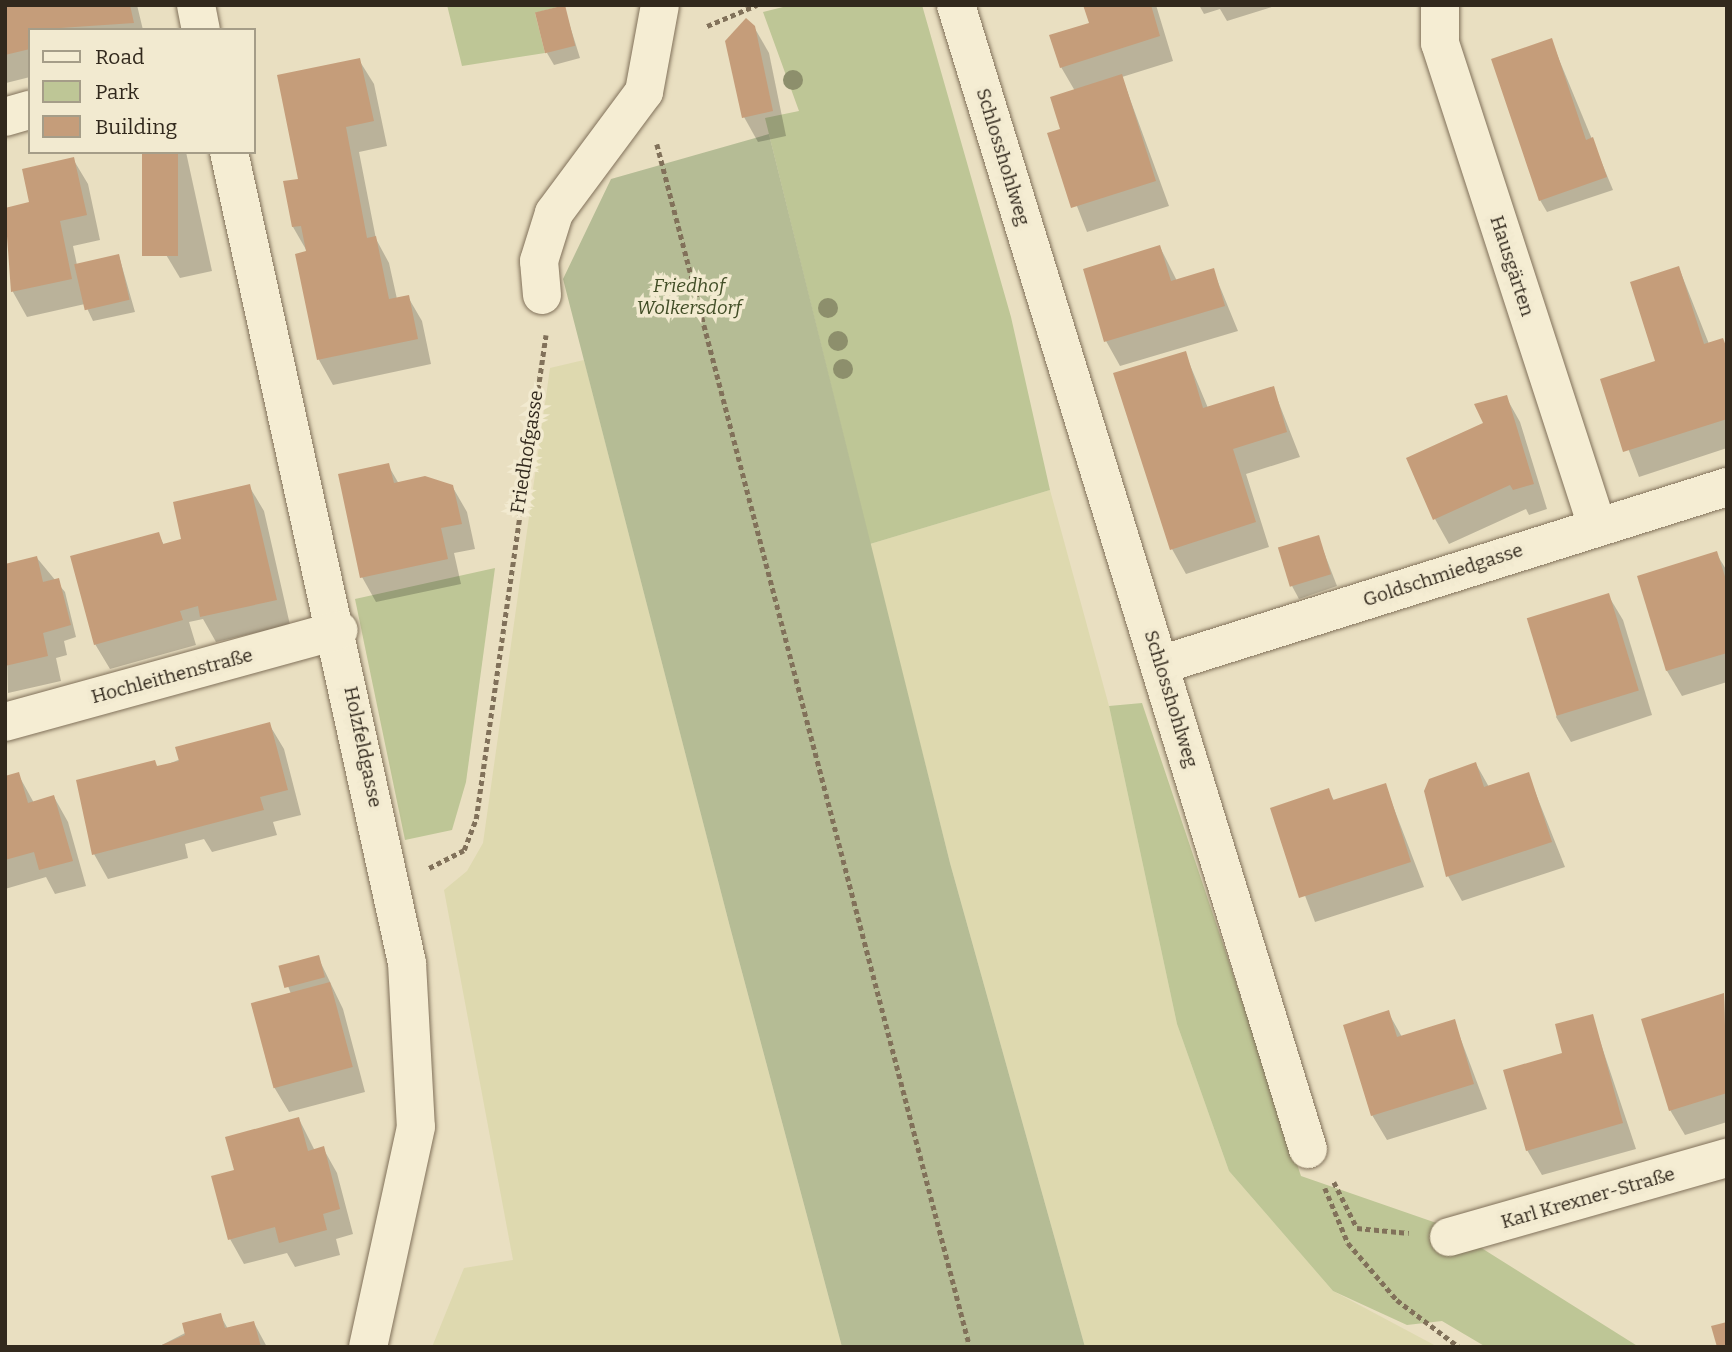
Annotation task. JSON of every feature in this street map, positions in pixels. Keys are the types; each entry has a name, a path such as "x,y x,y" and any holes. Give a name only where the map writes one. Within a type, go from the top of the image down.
{"street":[{"path":"196,5 201,28"},
{"path":"542,295 539,261 554,213 644,92 660,5"},
{"name":"Schlosshohlweg","path":"956,5 1308,1149"},
{"name":"Hausgärten","path":"1440,5 1440,43 1597,526"},
{"path":"5,117 28,111"},
{"name":"Holzfeldgasse","path":"229,154 339,630 390,880 414,1025 416,1127 368,1347"},
{"name":"Goldschmiedgasse","path":"1160,666 1727,486"},
{"name":"Hochleithenstraße","path":"5,722 339,630"},
{"name":"Karl Krexner-Straße","path":"1449,1237 1727,1158"}],"path":[{"path":"708,26 757,5"},
{"path":"644,92 970,1347"},
{"name":"Friedhofgasse","path":"390,880 446,863 464,850 476,819 546,336 542,295"},
{"path":"1308,1149 1329,1173 1357,1228 1449,1237"},
{"path":"1308,1149 1349,1244 1397,1300 1459,1347"}],"shaded area":[{"path":"584,360 730,927 842,1347 432,1347 464,1268 513,1260 444,890 467,871 483,843 550,368"},
{"path":"1050,490 1109,706 1177,1024 1229,1171 1333,1291 1438,1347 1085,1347 950,863 870,544"}],"green space":[{"path":"447,5 565,5 535,13 545,53 462,66"},
{"path":"791,5 922,5 1011,317 1050,490 870,544 765,118 799,111 763,12"},
{"name":"Friedhof Wolkersdorf","path":"769,134 950,863 1085,1347 842,1347 730,927 563,279 611,179"},
{"path":"495,568 466,782 452,830 405,840 355,599"},
{"path":"1142,703 1301,1176 1448,1227 1639,1347 1486,1347 1442,1321 1407,1325 1333,1291 1229,1171 1177,1024 1109,706"}],"building":[{"path":"5,5 130,5 134,23 28,28 28,49 5,55"},
{"path":"565,5 575,46 545,53 535,12"},
{"path":"1083,5 1151,5 1160,36 1060,68 1049,35 1089,23"},
{"path":"746,18 755,26 773,111 742,118 725,41"},
{"path":"1552,38 1586,140 1593,137 1607,177 1539,201 1491,59"},
{"path":"360,58 374,121 346,127 367,238 376,236 389,299 409,295 418,339 317,360 295,254 306,251 301,226 292,227 283,181 298,179 277,75"},
{"path":"1122,74 1156,181 1071,208 1047,133 1060,129 1050,97"},
{"path":"142,154 178,154 178,256 142,256"},
{"path":"74,157 87,215 60,221 72,279 11,292 5,208 29,202 22,169"},
{"path":"1160,245 1171,281 1214,268 1225,306 1104,342 1083,269"},
{"path":"119,254 130,300 85,310 74,264"},
{"path":"1679,266 1704,344 1723,338 1727,349 1727,419 1623,452 1600,379 1655,361 1630,282"},
{"path":"1186,351 1203,408 1274,386 1287,432 1233,449 1256,522 1170,550 1113,373"},
{"path":"1507,395 1534,484 1513,490 1510,485 1433,520 1406,458 1483,423 1474,404"},
{"path":"389,463 394,483 425,476 453,485 462,524 441,528 448,559 360,578 338,474"},
{"path":"250,484 277,600 200,617 198,606 180,611 183,620 94,645 70,556 159,532 163,544 181,539 173,502"},
{"path":"1319,535 1331,574 1290,587 1278,548"},
{"path":"1717,551 1727,583 1727,653 1666,671 1637,576"},
{"path":"37,556 43,582 59,578 71,625 43,633 48,656 5,666 5,564"},
{"path":"1609,593 1639,691 1557,716 1527,618"},
{"path":"270,722 288,790 260,797 264,810 92,855 76,780 155,760 157,766 179,761 175,747"},
{"path":"1476,762 1484,787 1529,772 1552,842 1446,877 1424,791 1429,779"},
{"path":"19,772 28,803 54,795 73,861 39,870 34,852 5,860 5,776"},
{"path":"1386,783 1411,862 1299,898 1270,808 1329,788 1333,800"},
{"path":"319,955 325,977 284,988 278,966"},
{"path":"330,982 353,1067 274,1088 251,1003"},
{"path":"1724,993 1727,1093 1669,1111 1641,1019"},
{"path":"1389,1010 1397,1037 1455,1019 1474,1084 1371,1116 1343,1025"},
{"path":"1593,1014 1623,1123 1526,1151 1503,1070 1562,1053 1555,1024"},
{"path":"299,1117 308,1151 324,1146 340,1209 323,1214 327,1230 279,1243 275,1227 228,1240 211,1176 234,1170 225,1137"},
{"path":"221,1313 225,1328 254,1321 261,1347 157,1347 185,1335 182,1323"},
{"path":"1727,1322 1727,1347 1717,1347 1711,1326"}]}
